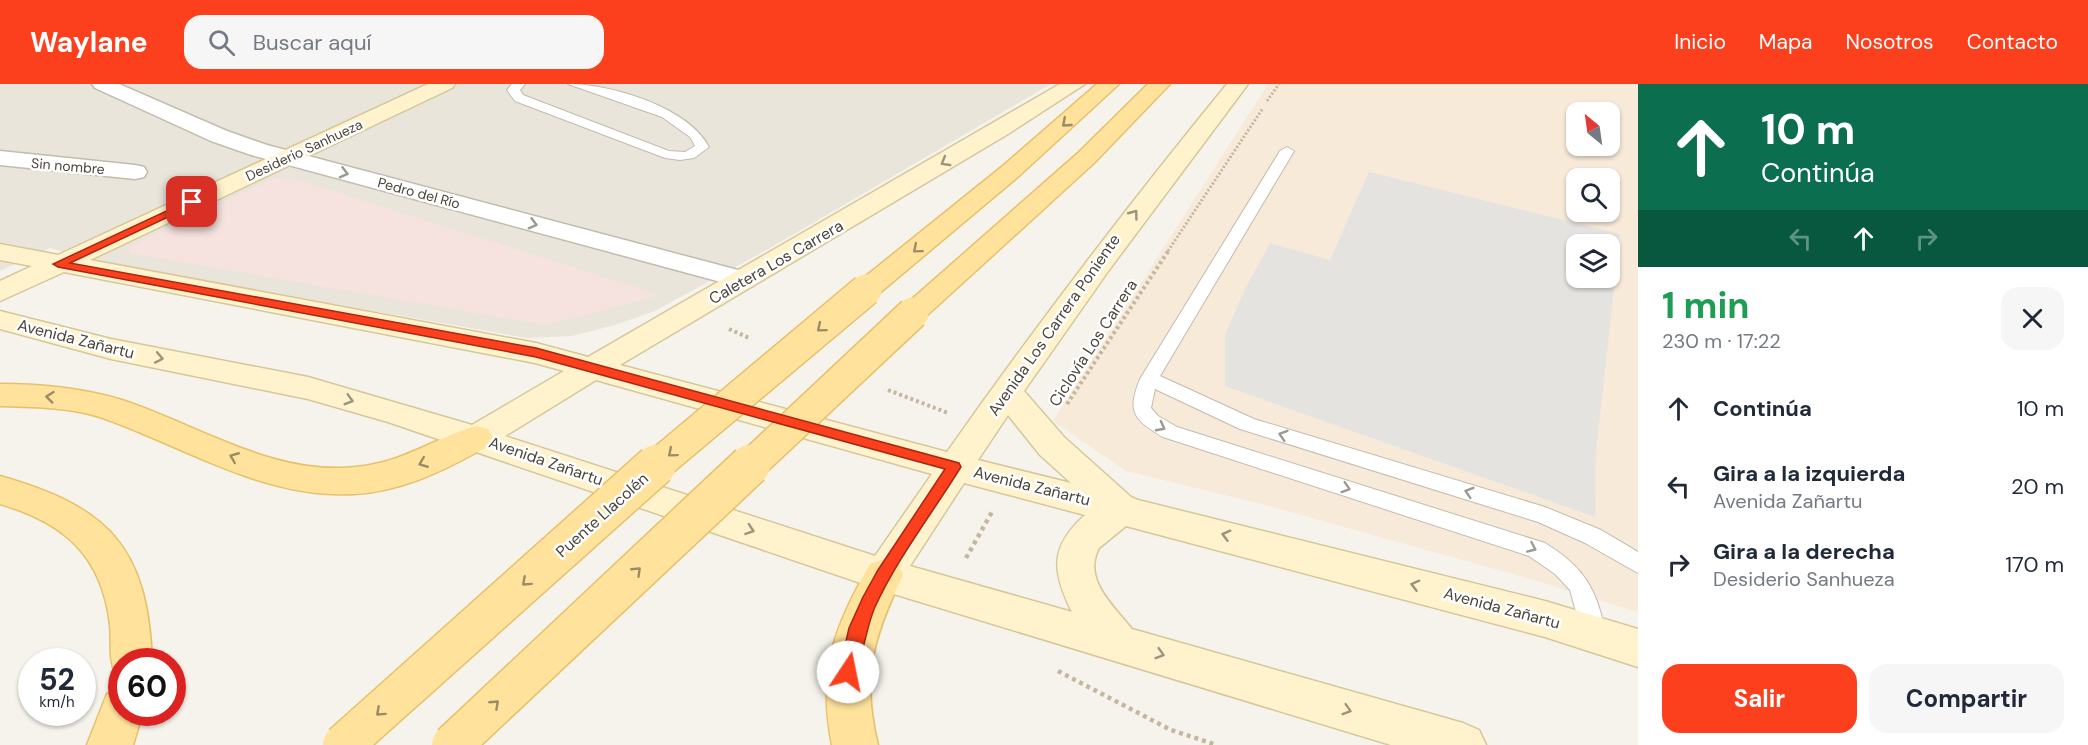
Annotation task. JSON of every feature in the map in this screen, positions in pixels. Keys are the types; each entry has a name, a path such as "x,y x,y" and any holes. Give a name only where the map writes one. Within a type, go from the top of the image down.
{"main road":[{"name":"Puente Llacolén","path":"342,745 657,465 1012,170 1109,84"},
{"path":"452,745 913,313 1086,158 1160,84"},
{"path":"0,395 31,395 87,402 112,409 260,467 302,478 328,481 387,476 418,466 476,438"},
{"path":"0,490 44,503 67,514 103,546 116,566 126,594 132,625 131,648"},
{"path":"855,745 846,711 849,656 857,628 884,574"},
{"path":"110,745 116,726"}],"street":[{"name":"Pedro del Río","path":"102,84 219,136 288,158 743,280"},
{"name":"Desiderio Sanhueza","path":"0,292 446,84"},
{"name":"Caletera Los Carrera","path":"476,438 592,367 1075,84"},
{"name":"Avenida Los Carrera Poniente","path":"884,574 954,467 1093,268 1238,84"},
{"name":"Sin nombre","path":"0,158 135,172"},
{"name":"Avenida Zañartu","path":"0,252 480,340 592,367 954,467 1125,509 1593,633 1638,648"},
{"name":"Avenida Zañartu","path":"0,320 111,349 308,388 476,438 884,574 1463,745"},
{"path":"1006,391 1052,446 1088,480 1125,509 1090,529 1076,552 1075,569 1084,597 1101,624 1117,641"}],"lane":[{"path":"519,84 513,90 519,98 664,154 685,156 693,154 702,147 694,131 674,117 574,84"},
{"path":"1287,151 1149,379 1141,409 1151,421 1170,432 1537,549 1560,564 1579,582 1587,603 1593,633"},
{"path":"1149,379 1247,424 1545,516 1586,532 1624,553 1638,564"}],"path":[{"name":"Ciclovía Los Carrera","path":"1052,446 1067,437 1056,420 1279,84"},
{"path":"947,593 1010,480"},
{"path":"1052,668 1171,730 1217,745"}],"shaded area":[{"path":"0,84 1051,84 770,248 655,311 615,325 572,336 527,338 107,264 50,248 0,271"},
{"path":"1268,84 1638,84 1638,612 1534,580 1262,504 1126,471 1053,421"},
{"path":"1369,172 1620,234 1566,234 1566,288 1614,288 1596,452 1595,517 1225,386 1225,335 1246,287 1270,243 1330,260"},
{"path":"292,178 660,295 546,325 130,253 131,246 272,179"}],"route":[{"path":"192,202 58,264 536,352 954,467 884,574 869,602 857,628 849,656 848,672"}]}
